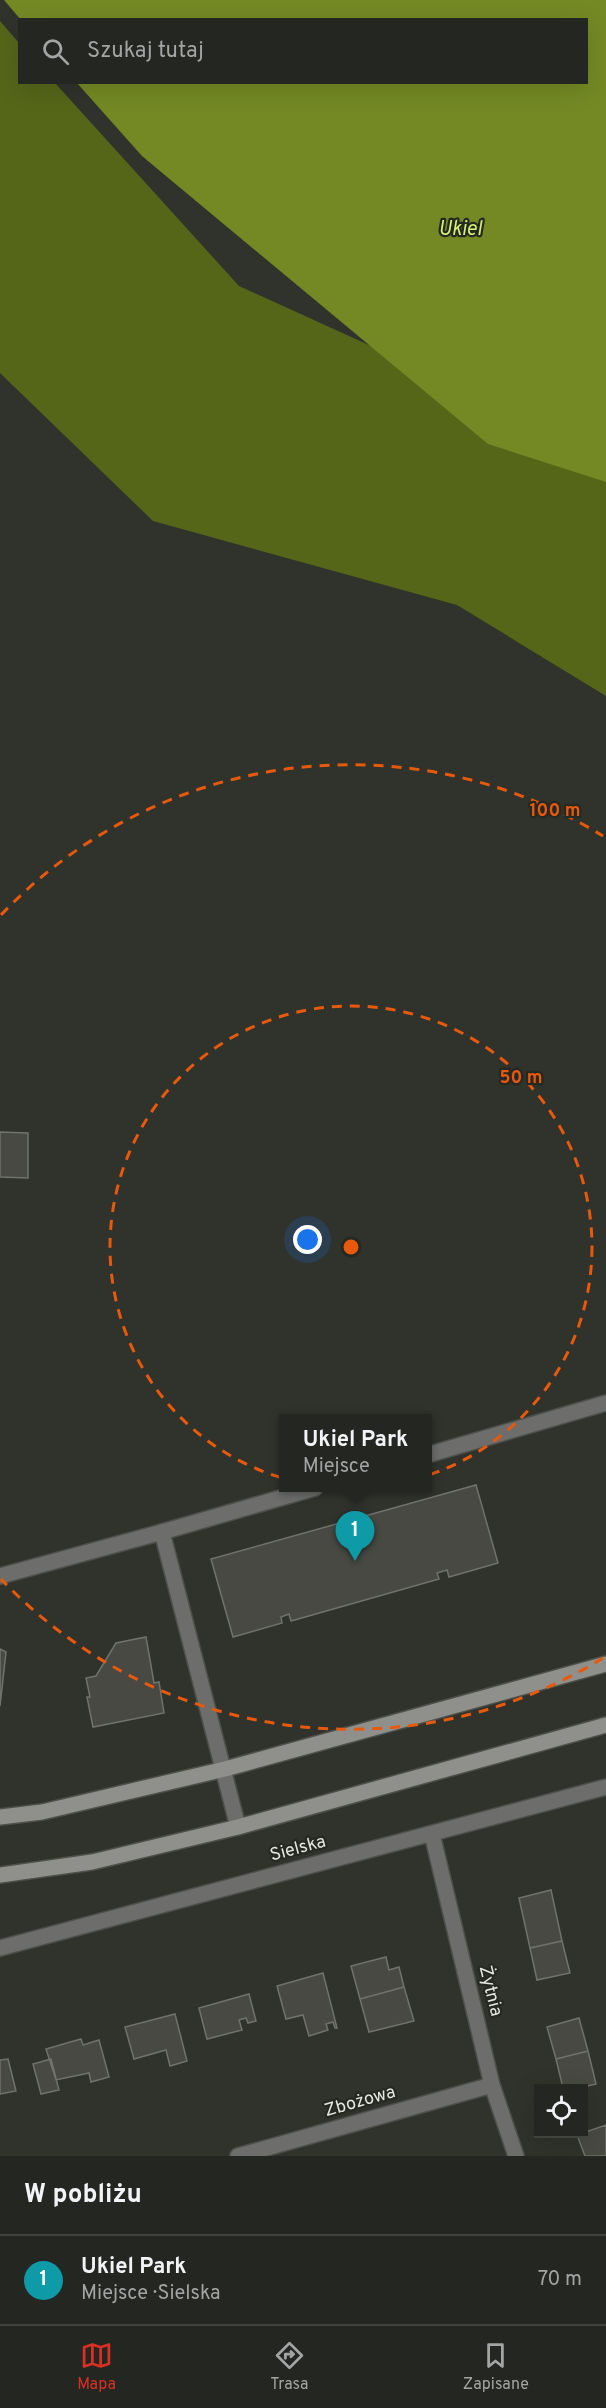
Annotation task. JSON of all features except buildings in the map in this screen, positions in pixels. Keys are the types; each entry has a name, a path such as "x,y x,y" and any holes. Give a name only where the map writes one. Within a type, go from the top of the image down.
{"main road":[{"path":"0,1817 42,1812 225,1769 606,1664"},
{"name":"Sielska","path":"0,1875 92,1862 238,1827 606,1725"}],"street":[{"path":"432,1454 606,1403"},
{"path":"0,1576 301,1492"},
{"path":"162,1532 225,1769 238,1827"},
{"name":"Sielska","path":"0,1947 606,1787"},
{"name":"Żytnia","path":"432,1834 492,2085 516,2156"},
{"name":"Zbożowa","path":"238,2156 492,2085"}],"shaded area":[{"path":"0,21 18,42 18,84 56,84 239,286 606,453 606,696 457,605 153,521 0,373"}],"water":[{"name":"Ukiel","path":"4,0 606,0 606,482 488,444 142,156 78,84 588,84 588,18 19,18"}],"place":[{"name":"Ukiel Park","path":"355,1561"}]}
